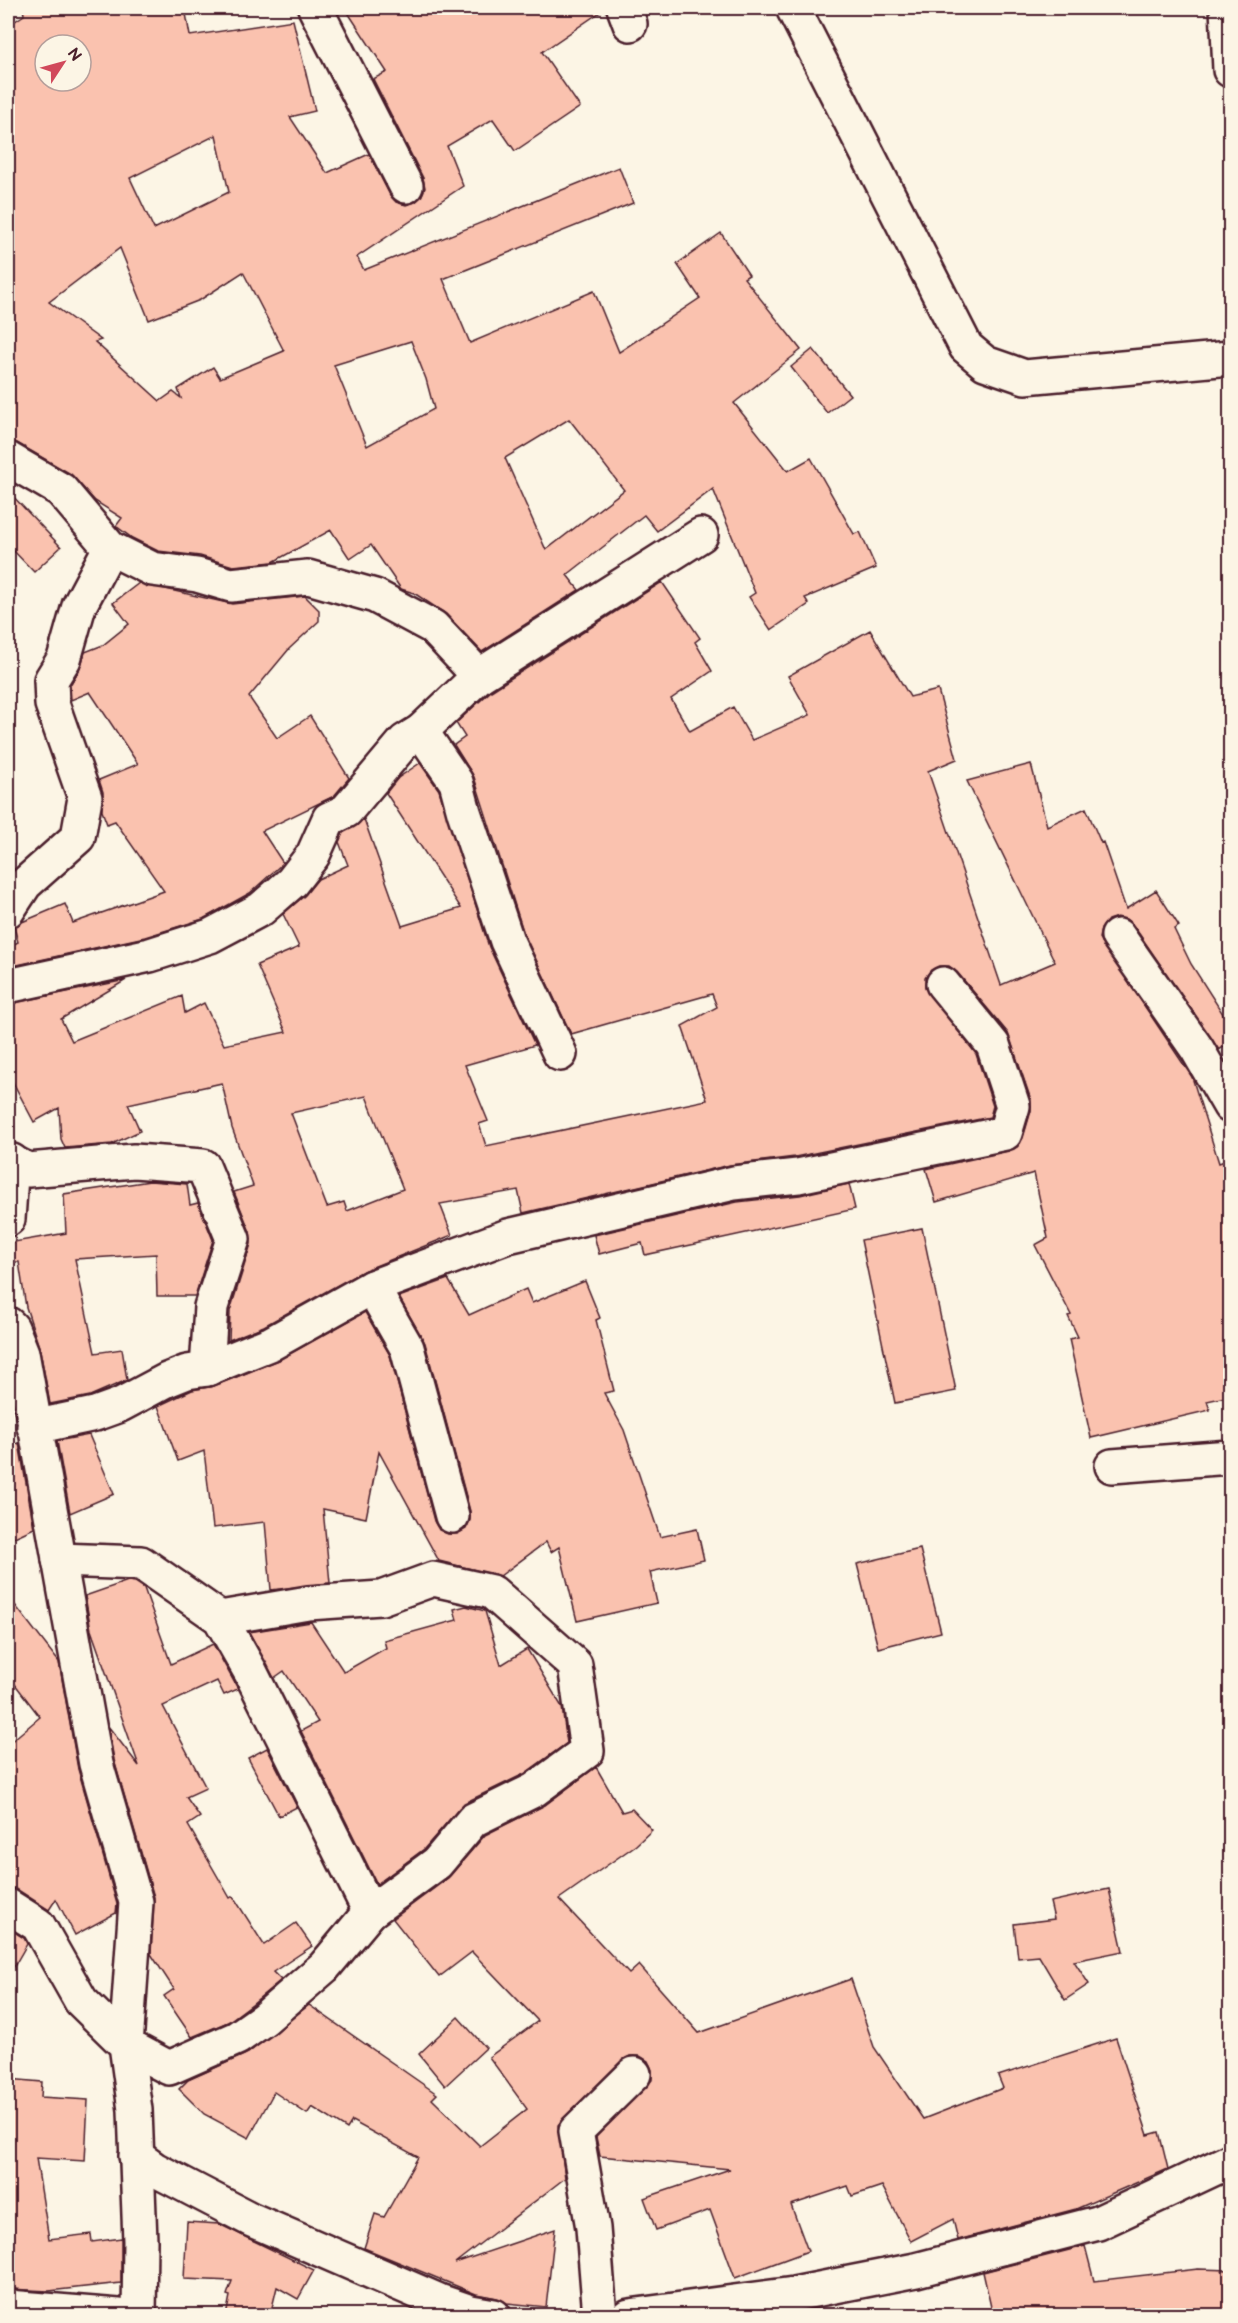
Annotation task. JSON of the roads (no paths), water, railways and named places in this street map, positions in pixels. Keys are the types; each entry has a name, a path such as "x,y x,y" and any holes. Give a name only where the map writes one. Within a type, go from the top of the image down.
{"street":[{"path":"315,8 406,186"},
{"path":"793,8 966,347 985,363 1025,377 1230,358"},
{"path":"1227,8 1230,70"},
{"path":"8,459 61,490 110,548 152,569 197,575 231,585 308,577 375,596 433,627 479,676"},
{"path":"8,986 150,955 210,936 261,909 292,882 313,855 329,819 345,811 405,741 421,731 479,676 701,535"},
{"path":"8,910 25,884 78,837 85,798 52,704 51,680 63,659 79,606 110,548"},
{"path":"421,731 456,782 507,941 560,1054"},
{"path":"1118,936 1197,1049 1230,1106"},
{"path":"34,1427 95,1414 120,1405 167,1380 187,1372 207,1369 272,1343 372,1287 508,1236 734,1183 798,1176 1005,1133 1013,1106 993,1045 943,984"},
{"path":"8,1219 10,1160 28,1170 134,1161 203,1166 233,1239 211,1307 207,1369"},
{"path":"372,1287 407,1347 452,1516"},
{"path":"8,1324 12,1328 22,1353 96,1764 136,1902 126,2045 135,2110 139,2316"},
{"path":"1112,1466 1230,1457"},
{"path":"59,1560 141,1563 220,1618 250,1671 370,1912"},
{"path":"8,1906 38,1925 81,2001 126,2045 169,2068 237,2038 324,1967 370,1912 437,1863 473,1820 534,1790 586,1751 575,1665 492,1592 433,1579 381,1598 308,1603 220,1618"},
{"path":"600,2316 593,2228 576,2131 634,2074"},
{"path":"136,2156 154,2169 252,2220 439,2301 471,2312 494,2316"},
{"path":"629,2316 794,2294 928,2267 1098,2223 1230,2161"},
{"path":"8,2307 119,2316"}]}
